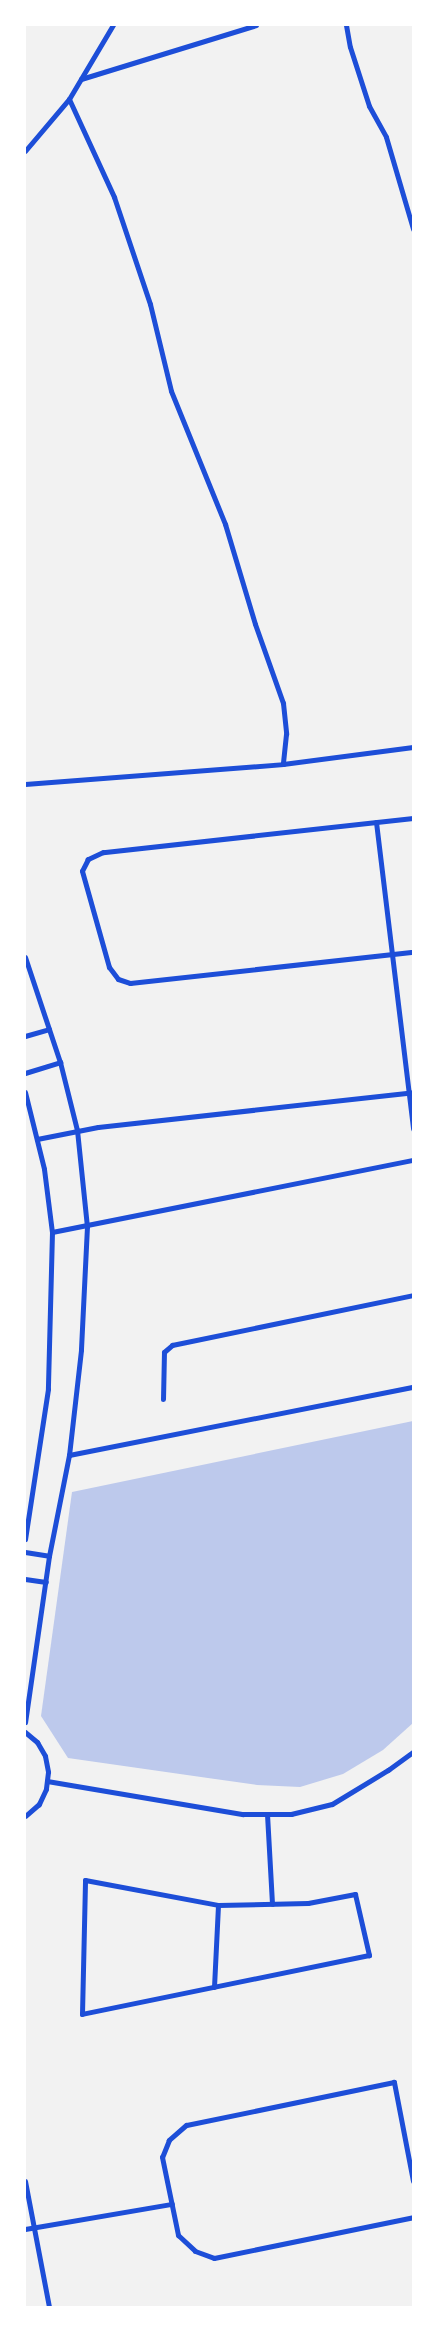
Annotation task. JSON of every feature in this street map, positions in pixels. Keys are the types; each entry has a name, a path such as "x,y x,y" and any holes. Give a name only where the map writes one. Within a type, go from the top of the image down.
{"street":[{"path":"25,151 69,99 113,25"},
{"path":"81,79 256,25"},
{"path":"346,25 350,47 369,106 386,136 413,229"},
{"path":"69,99 114,197 150,304 171,391 225,524 255,624 283,703 286,734 283,764"},
{"path":"25,784 283,764 413,747"},
{"path":"413,818 103,852 88,859 82,872 109,968 118,979 130,983 413,952"},
{"path":"376,822 411,1092 413,1128"},
{"path":"25,957 60,1062 77,1130 87,1226 81,1350 69,1455 50,1556 25,1722"},
{"path":"25,1036 49,1029"},
{"path":"25,1073 60,1062"},
{"path":"25,1092 37,1139 52,1232 48,1390 25,1539"},
{"path":"37,1139 77,1130 411,1092"},
{"path":"52,1232 413,1160"},
{"path":"163,1399 164,1352 172,1345 413,1296"},
{"path":"69,1455 413,1387"},
{"path":"25,1552 50,1556"},
{"path":"25,1578 46,1582"},
{"path":"25,1732 36,1742 45,1756 48,1772 39,1804 25,1816"},
{"path":"47,1781 243,1814 291,1814 332,1804 388,1770 413,1752"},
{"path":"268,1814 272,1904"},
{"path":"86,1880 218,1905 308,1903 355,1894 369,1955 82,2014 86,1880"},
{"path":"214,1987 218,1905"},
{"path":"413,2180 394,2082 186,2125 169,2140 162,2158 178,2235 195,2251 214,2258 413,2216"},
{"path":"25,2181 49,2307"},
{"path":"25,2230 172,2204"}],"building":[{"path":"413,1421 413,1723 383,1750 343,1774 300,1787 257,1785 68,1758 41,1716 72,1492"}]}
